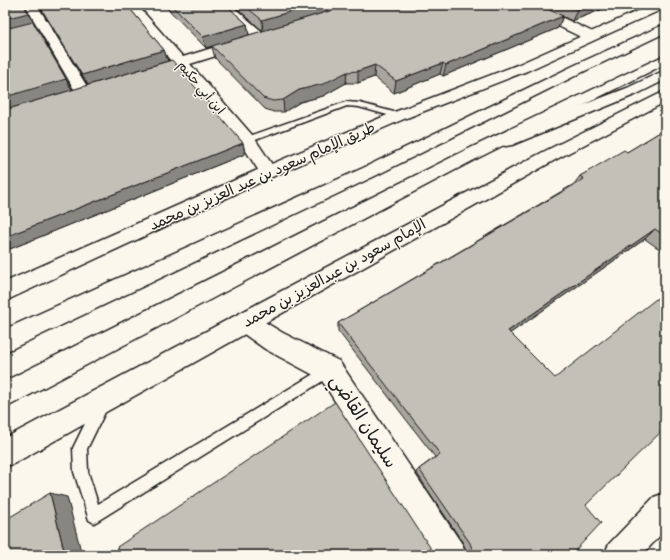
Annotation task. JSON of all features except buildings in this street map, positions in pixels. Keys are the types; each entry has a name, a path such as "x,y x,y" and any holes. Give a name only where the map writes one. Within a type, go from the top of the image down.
{"street":[{"path":"31,5 83,93"},
{"name":"ابن أبي حكيم","path":"131,5 247,140 268,172"},
{"path":"224,5 261,38"},
{"path":"525,5 590,36"},
{"name":"طريق الإمام سعود بن عبد العزيز بن محمد","path":"5,292 268,172 398,116 522,68 661,5"},
{"path":"580,68 632,34 665,16"},
{"path":"28,30 44,26"},
{"path":"5,341 369,172 580,68 665,28"},
{"path":"136,76 276,33"},
{"path":"5,395 470,156 665,59"},
{"path":"470,156 632,91 665,74"},
{"path":"68,97 98,88"},
{"name":"الإمام سعود بن عبدالعزيز بن محمد","path":"5,453 542,160 665,96"},
{"name":"سليمان القاضي","path":"245,322 274,340 301,353 330,370 451,555"},
{"path":"620,555 661,521"}],"lane":[{"path":"247,140 346,104 360,105 398,116"},
{"path":"105,398 80,448 81,472 94,515 330,370"}]}
